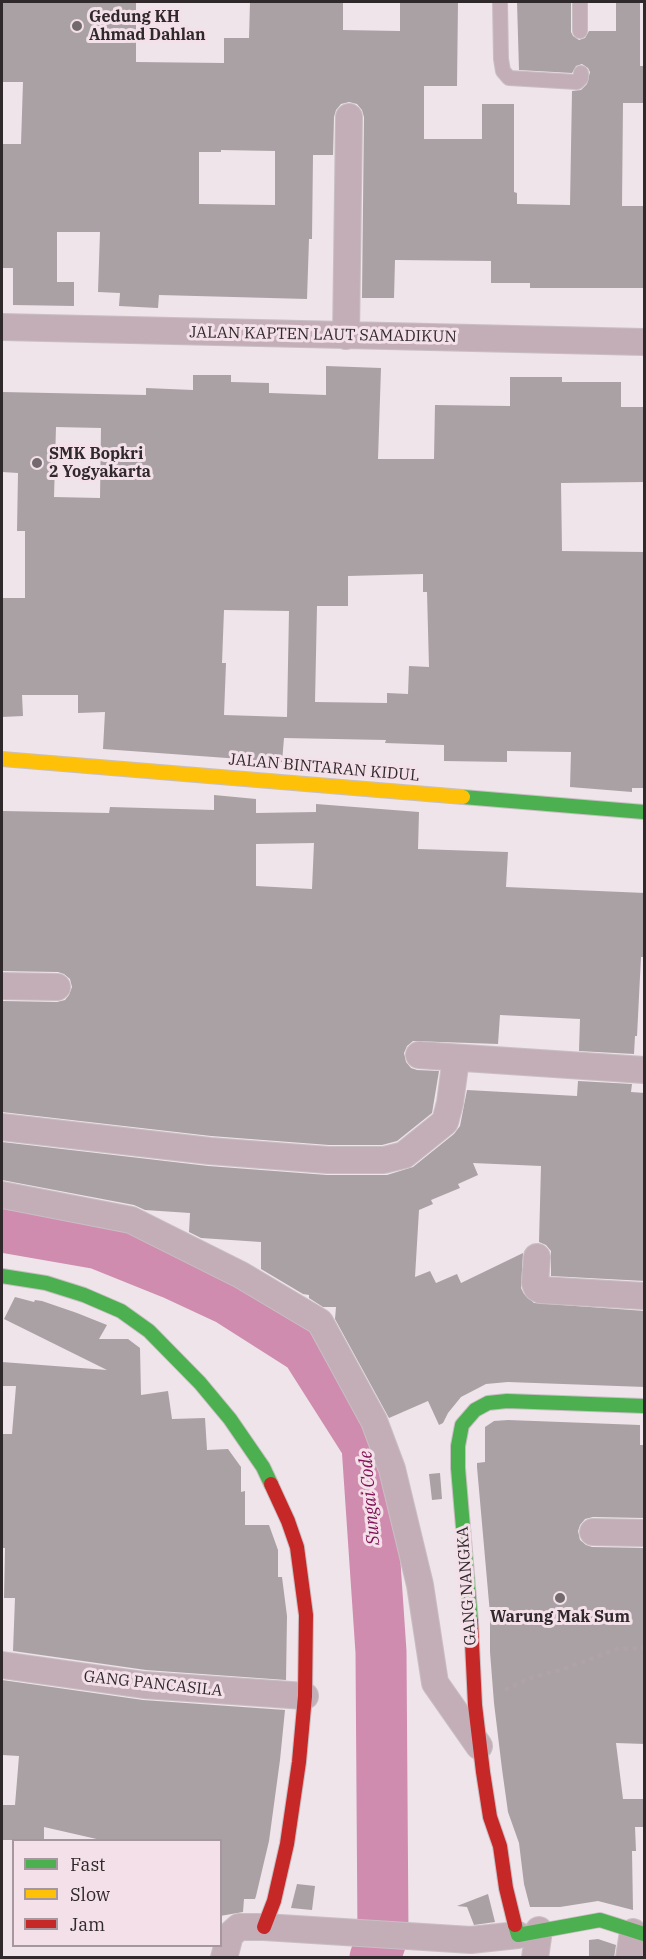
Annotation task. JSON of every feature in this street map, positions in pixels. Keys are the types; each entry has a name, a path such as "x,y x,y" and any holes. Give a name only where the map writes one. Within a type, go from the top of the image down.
{"street":[{"path":"346,336 349,117"},
{"name":"JALAN KAPTEN LAUT SAMADIKUN","path":"2,327 645,342"},
{"name":"JALAN BINTARAN KIDUL","path":"2,759 645,812"},
{"path":"2,986 57,987"},
{"path":"419,1055 645,1070"},
{"path":"2,1127 210,1151 328,1160 384,1160 404,1155 445,1122 456,1058"},
{"path":"2,1195 132,1220 241,1275 320,1322 374,1421 392,1469 420,1585 435,1683 479,1746"},
{"path":"537,1257 536,1283 537,1288 541,1290 645,1296"},
{"path":"2,1276 62,1287 121,1311 149,1331 174,1354 230,1419 263,1467 278,1497 297,1547 306,1615 305,1696 299,1762 287,1844 274,1901 272,1927"},
{"name":"GANG NANGKA","path":"528,1932 506,1888 500,1846 490,1817 479,1746 471,1653 471,1616 458,1468 458,1446 462,1425 475,1410 488,1404 507,1401 645,1406"},
{"path":"593,1532 645,1533"},
{"name":"GANG PANCASILA","path":"2,1665 144,1685 305,1696"},
{"path":"224,1958 233,1931 239,1927 272,1927 471,1940 600,1920 639,1933 629,1958"},
{"path":"528,1932 535,1958"}],"lane":[{"path":"500,2 501,59 503,70 509,78 577,82 581,78 581,73"},
{"path":"580,2 580,30"}],"path":[{"path":"475,1705 533,1677 564,1669 617,1649 645,1648"}],"building":[{"path":"2,2 136,2 136,62 224,63 224,38 249,38 250,2 343,2 343,30 400,31 400,2 458,2 457,86 424,86 424,139 482,139 482,104 514,104 514,192 517,193 517,204 570,205 572,91 581,90 587,84 590,72 582,64 576,66 572,73 519,70 517,2 571,2 571,32 579,40 585,38 589,31 616,31 616,2 640,2 640,66 645,66 645,103 623,103 622,206 645,206 645,288 530,288 530,283 491,283 491,261 395,260 394,298 362,298 364,117 357,104 349,102 341,104 336,110 333,155 313,155 312,239 309,239 307,299 159,295 158,308 119,306 120,293 98,292 100,232 57,232 57,282 74,282 74,306 13,305 13,268 2,268 2,144 21,144 23,82 2,82","holes":["275,151 275,205 199,204 199,152"]},
{"path":"326,366 381,368 378,459 434,459 435,405 510,406 510,377 562,377 562,382 621,382 621,407 645,407 645,482 561,483 562,551 645,552 645,788 632,788 632,792 570,787 571,752 507,751 507,762 444,761 444,745 385,743 386,740 284,738 282,762 103,749 105,712 78,713 78,695 22,695 23,716 2,717 2,598 25,598 25,531 17,531 18,473 2,472 2,392 146,395 146,388 193,390 193,375 231,375 231,382 269,383 269,393 326,395","holes":["56,427 101,428 100,498 54,497","423,574 423,592 427,592 429,667 409,666 408,694 387,693 387,703 315,702 317,606 348,606 348,576","224,610 289,611 287,717 224,715 226,663 222,663"]},
{"path":"214,795 256,799 256,813 316,812 316,804 419,812 418,849 508,852 506,887 645,893 645,957 641,957 634,1054 579,1051 580,1019 500,1015 498,1044 413,1041 404,1053 406,1062 411,1068 439,1071 432,1113 397,1141 382,1145 329,1145 211,1136 2,1112 2,1001 57,1002 65,1000 72,987 70,979 58,972 2,971 2,811 109,813 110,807 214,810","holes":["314,843 312,889 256,886 256,844"]},
{"path":"578,1081 632,1084 631,1092 645,1093 645,1281 551,1276 551,1251 539,1242 541,1166 473,1163 478,1175 458,1184 460,1188 431,1200 433,1204 419,1210 415,1277 430,1271 436,1283 457,1274 461,1283 523,1253 521,1288 534,1303 645,1311 645,1387 508,1382 486,1384 461,1397 443,1423 439,1425 428,1401 389,1418 335,1319 336,1307 323,1307 309,1298 309,1295 303,1294 261,1269 261,1242 201,1238 189,1232 190,1213 145,1210 134,1205 2,1180 2,1142 208,1166 327,1175 387,1175 413,1167 454,1134 460,1126 467,1090 577,1096"},
{"path":"15,1297 34,1302 35,1300 42,1301 107,1325 99,1339 128,1339 140,1348 141,1395 168,1391 172,1419 205,1418 207,1450 228,1449 241,1467 241,1492 245,1491 245,1525 269,1525 278,1550 278,1577 282,1577 287,1616 286,1680 146,1670 13,1651 15,1598 4,1598 2,1434 12,1434 16,1386 2,1386 2,1362 107,1370 4,1319"},
{"path":"494,1421 640,1425 640,1445 645,1445 645,1518 593,1517 585,1519 578,1531 580,1540 592,1547 645,1548 645,1744 616,1743 623,1799 645,1799 645,1827 635,1827 636,1851 632,1851 633,1910 598,1901 560,1907 530,1907 524,1884 519,1843 508,1812 494,1703 490,1614 477,1467 477,1463 485,1462 485,1427"},
{"path":"440,1473 442,1499 432,1500 429,1474"},
{"path":"2,1680 143,1700 285,1710 269,1841 255,1899 244,1899 243,1912 222,1916 222,1839 97,1839 44,1827 44,1839 2,1840 2,1805 15,1805 19,1756 2,1755"},
{"path":"297,1884 315,1886 312,1910 291,1908"},
{"path":"488,1894 495,1922 474,1925 467,1907 457,1906"},
{"path":"598,1939 616,1945 614,1958 589,1958 589,1940"}],"waterway":[{"name":"Sungai Code","path":"2,1227 99,1244 171,1273 229,1300 306,1349 367,1445 381,1652 383,1935 375,1958"}],"traffic: fast":[{"path":"463,797 644,812"},
{"path":"2,1276 46,1283 84,1295 121,1311 149,1331 200,1383 230,1419 263,1467 271,1484"},
{"path":"471,1622 458,1468 458,1446 462,1425 475,1410 488,1403 507,1401 644,1406"},
{"path":"515,1925 518,1935 600,1920 644,1934"}],"traffic: slow":[{"path":"2,759 463,797"}],"traffic: jam":[{"path":"264,1927 274,1901 287,1844 299,1762 305,1696 306,1615 297,1547 271,1484"},
{"path":"471,1622 475,1705 483,1772 490,1817 500,1846 506,1888 515,1925"}],"place":[{"name":"Gedung KH Ahmad Dahlan","path":"77,26"},
{"name":"SMK Bopkri 2 Yogyakarta","path":"37,463"},
{"name":"Warung Mak Sum","path":"560,1598"}]}
